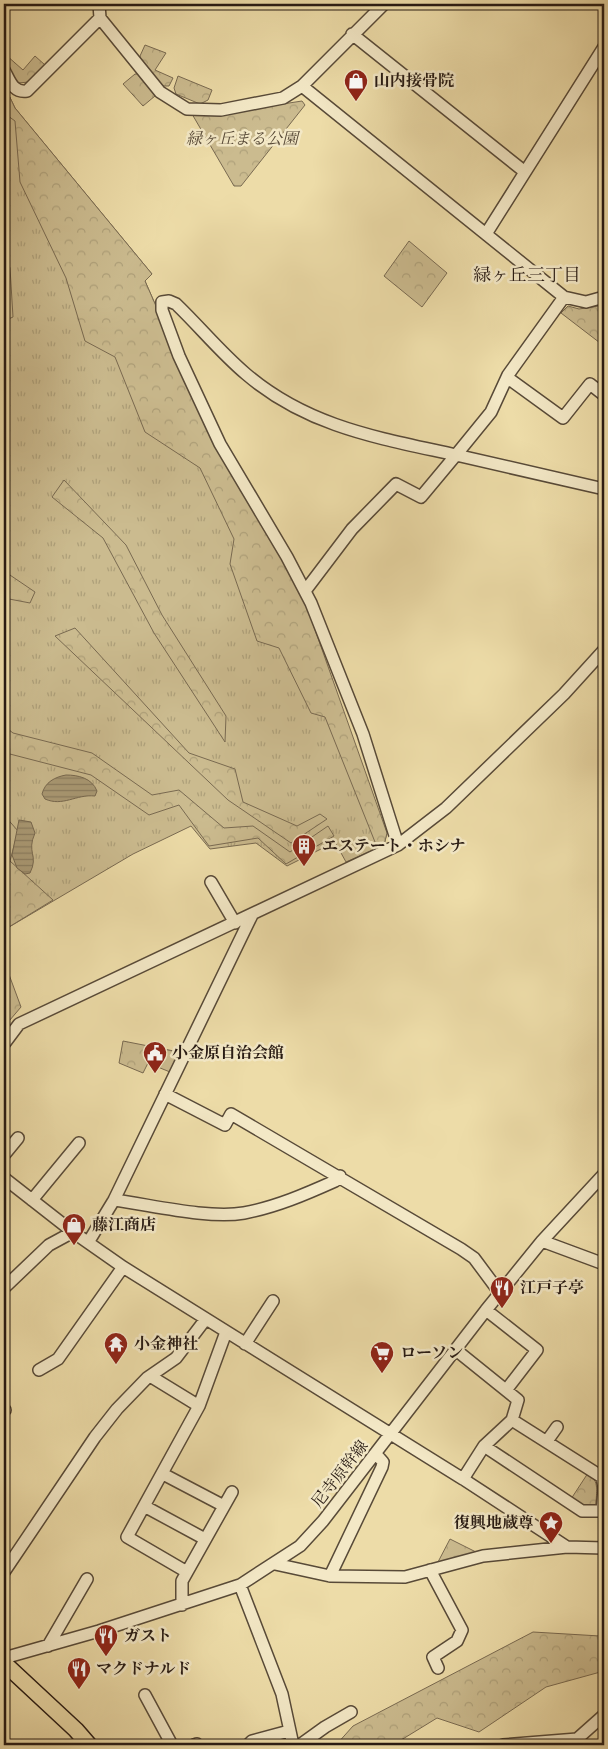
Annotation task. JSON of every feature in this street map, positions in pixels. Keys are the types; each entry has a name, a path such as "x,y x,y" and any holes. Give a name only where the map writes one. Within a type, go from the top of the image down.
{"main road":[{"path":"4,1663 76,1730 89,1745"},
{"path":"4,1676 50,1715 78,1745"}],"street":[{"path":"99,4 100,18 160,92 187,109 221,110 283,98 302,86 384,4"},
{"path":"4,70 14,88 20,92 27,91 100,18"},
{"path":"352,34 525,172"},
{"path":"486,234 604,49"},
{"path":"302,86 564,297 586,302 604,297"},
{"path":"305,590 352,529 396,484 421,497 491,412 506,380 564,297"},
{"path":"398,845 362,734 305,590 220,444 179,356 162,310 162,302 169,300 176,304 245,374 277,398 301,411 357,433 604,489"},
{"path":"506,380 512,382 562,418 590,384 604,395"},
{"path":"4,1044 19,1024 398,845 446,808 564,694 604,650"},
{"path":"211,882 235,923"},
{"path":"89,1241 114,1200 252,915"},
{"path":"165,1094 225,1126 231,1114 340,1176 474,1258 500,1293"},
{"path":"4,1155 18,1138"},
{"path":"32,1200 66,1151 79,1143"},
{"name":"尼寺原幹線","path":"4,1658 48,1646 240,1585 300,1546 324,1521 392,1435 486,1310 542,1241 604,1174"},
{"path":"114,1200 199,1212 243,1213 276,1205 328,1184 340,1176"},
{"path":"4,1178 73,1232 89,1241 123,1267 205,1320 463,1479 568,1547"},
{"path":"4,1288 49,1245 73,1232"},
{"path":"542,1241 604,1264"},
{"path":"40,1371 58,1358 123,1267"},
{"path":"245,1344 268,1304"},
{"path":"486,1310 537,1350 507,1389"},
{"path":"4,1572 95,1437 117,1409 150,1376 176,1358 205,1320"},
{"path":"187,1572 126,1537 163,1474 199,1406 226,1332"},
{"path":"456,1350 507,1389 518,1400 512,1420 484,1446 463,1479"},
{"path":"150,1376 199,1406"},
{"path":"484,1446 582,1511 603,1511 604,1488 602,1477 512,1420"},
{"path":"547,1441 557,1427"},
{"path":"330,1576 382,1467 383,1462 376,1454"},
{"path":"163,1474 224,1506"},
{"path":"182,1604 181,1585 232,1492"},
{"path":"144,1506 205,1539"},
{"path":"274,1564 330,1576 405,1577 483,1556 568,1547 604,1548"},
{"path":"430,1570 462,1630 457,1641 433,1657 438,1668"},
{"path":"48,1646 87,1579"},
{"path":"240,1585 282,1694 293,1745"},
{"path":"144,1695 172,1745"},
{"path":"300,1745 325,1727 351,1712"},
{"path":"503,1745 577,1742 604,1715"},
{"path":"248,1745 252,1741 289,1731"}],"green space":[{"path":"145,45 166,53 155,70 173,78 169,86 161,86 141,61 140,56"},
{"path":"6,55 23,70 35,56 45,65 29,82 18,83 12,77 4,59"},
{"path":"135,74 138,74 155,93 155,96 143,106 123,84"},
{"path":"178,76 212,90 208,100 200,104 176,94 174,88"},
{"path":"4,85 15,108 152,274 145,281 387,833 384,845 346,862 335,842 287,866 256,843 210,849 191,826 133,854 4,930"},
{"path":"4,85 15,108 152,274 145,281 216,443 302,593 387,833 384,845 377,847 325,717 311,713 279,648 257,641 230,564 234,539 200,468 145,432 115,357 85,341 66,278 20,182 15,121 4,113"},
{"name":"緑ヶ丘まる公園","path":"302,101 305,105 241,186 234,186 192,114 225,113"},
{"path":"409,241 447,273 422,307 384,276"},
{"path":"4,252 10,268 13,317 4,321"},
{"path":"604,305 604,346 561,313 568,306 579,309"},
{"path":"64,480 126,545 162,615 226,716 225,742 154,633 103,538 52,497"},
{"path":"4,571 35,592 30,603 4,598"},
{"path":"75,628 189,753 235,769 243,802 297,826 320,814 327,819 291,843 228,800 55,636"},
{"path":"4,726 13,733 92,753 152,795 179,790 224,828 253,826 290,852 328,826 334,836 286,864 258,838 209,846 179,805 149,815 91,775 6,753"},
{"path":"4,815 18,831 10,861 53,900 4,930"},
{"path":"4,961 21,1007 4,1027"},
{"path":"123,1041 179,1052 170,1072 148,1063 143,1073 119,1063"},
{"path":"588,1473 596,1483 596,1505 593,1507 583,1507 571,1499"},
{"path":"450,1539 478,1553 438,1562"},
{"path":"604,1622 604,1671 546,1687 479,1732 437,1718 393,1745 336,1745 353,1726 533,1632 600,1636"}],"shaded area":[{"path":"66,775 88,780 97,791 95,796 58,802 45,799 42,794 48,783"},
{"path":"19,820 31,822 35,833 32,845 32,867 30,873 25,874 17,868 12,855"}],"place":[{"name":"山内接骨院","path":"356,102"},
{"name":"エステート・ホシナ","path":"304,867"},
{"name":"小金原自治会館","path":"155,1074"},
{"name":"藤江商店","path":"74,1246"},
{"name":"江戸子亭","path":"502,1309"},
{"name":"小金神社","path":"116,1365"},
{"name":"ローソン","path":"382,1374"},
{"name":"復興地蔵尊","path":"551,1544"},
{"name":"ガスト","path":"106,1657"},
{"name":"マクドナルド","path":"79,1690"}],"district":[{"name":"緑ヶ丘三丁目","path":"527,275"}]}
